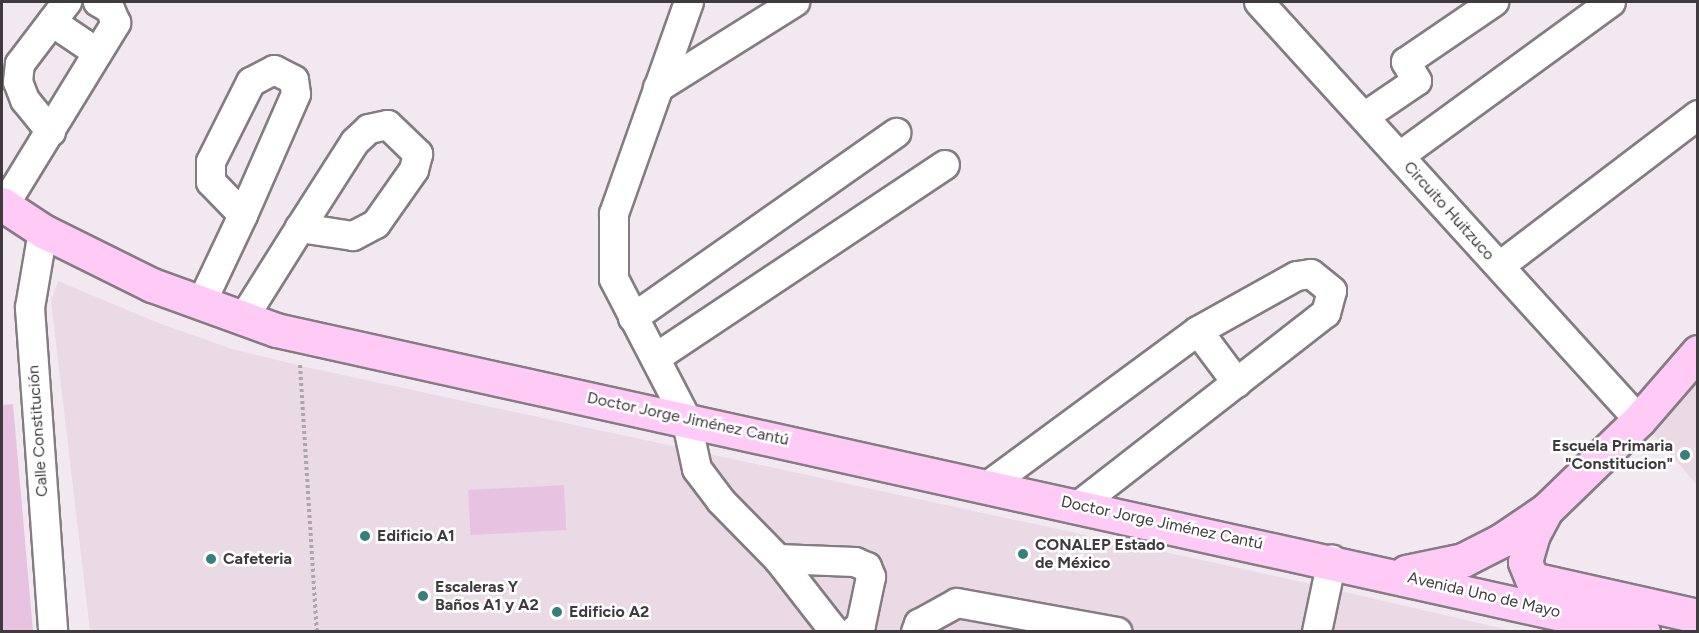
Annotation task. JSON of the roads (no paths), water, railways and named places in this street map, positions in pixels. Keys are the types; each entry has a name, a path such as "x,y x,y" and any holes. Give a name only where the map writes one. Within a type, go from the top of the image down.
{"main road":[{"name":"Doctor Jorge Jiménez Cantú","path":"3,205 43,231 152,285 243,319 300,335 1395,574"},
{"path":"1395,574 1463,560 1502,540 1546,510 1639,420 1698,352"},
{"path":"1546,510 1533,534 1525,562 1532,579 1698,616"},
{"name":"Avenida Uno de Mayo","path":"1395,574 1643,632"}],"street":[{"path":"3,205 51,132 116,23 110,9 98,2"},
{"path":"689,2 614,214 614,279 633,318 657,357 686,418 697,468 721,501 778,559 835,632"},
{"path":"658,88 795,2"},
{"name":"Circuito Huitzuco","path":"1259,2 1639,420"},
{"path":"1364,117 1417,81 1406,62 1494,2"},
{"path":"1400,156 1611,2"},
{"path":"51,132 25,100 18,82 20,64 59,12 98,53"},
{"path":"1500,266 1698,115"},
{"path":"633,318 896,134"},
{"path":"657,357 945,165"},
{"path":"201,304 243,215"},
{"path":"243,319 300,228"},
{"name":"Calle Constitución","path":"43,231 30,308 53,632"},
{"path":"989,485 1198,331 1297,276 1311,274 1332,291 1326,313 1079,505"},
{"path":"1198,331 1237,383"},
{"path":"778,559 855,562 867,567 871,578 861,626 853,632"},
{"path":"1317,632 1332,560"},
{"path":"916,632 920,624 957,603 1118,632"}],"place":[{"name":"Escuela Primaria \"Constitucion\"","path":"1685,455"},
{"name":"Edificio A1","path":"365,536"},
{"name":"CONALEP Estado de México","path":"1023,554"},
{"name":"Cafeteria","path":"211,559"},
{"name":"Escaleras Y Baños A1 y A2","path":"423,596"},
{"name":"Edificio A2","path":"557,612"}]}
